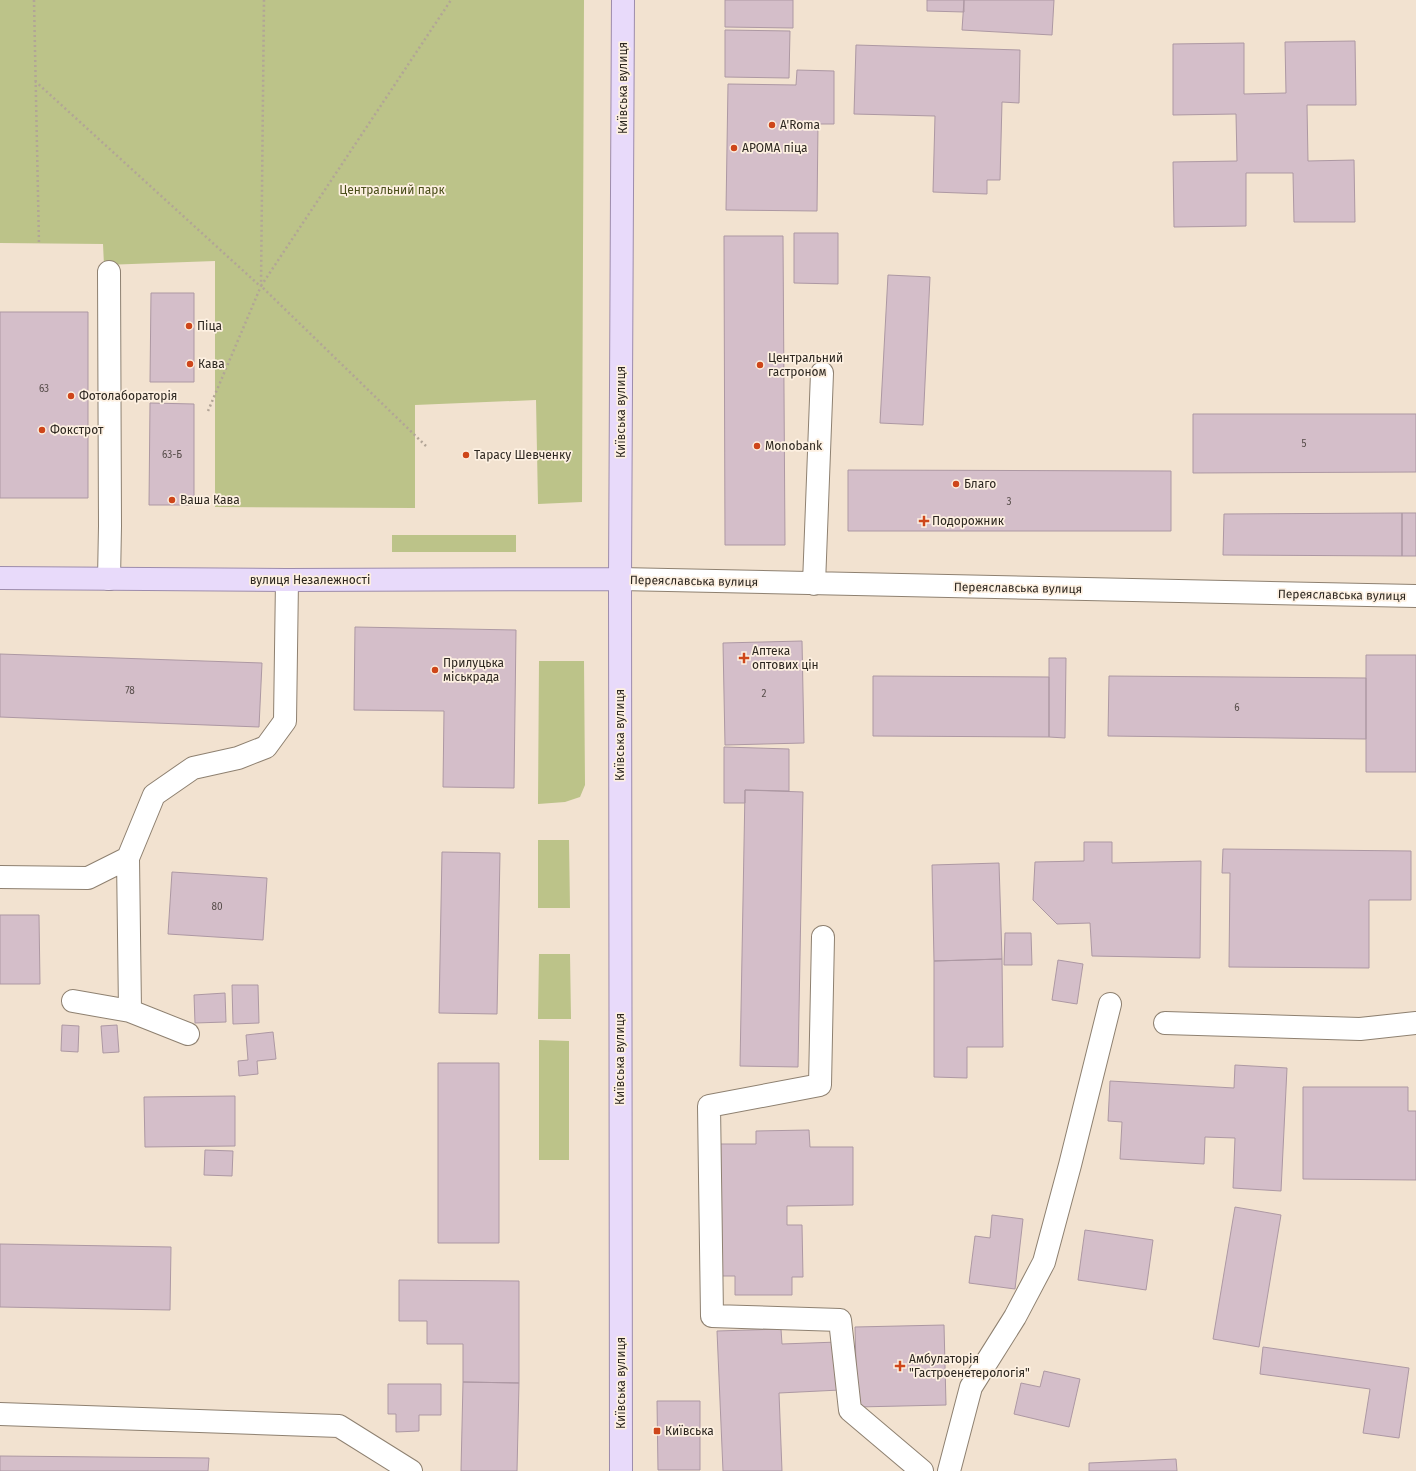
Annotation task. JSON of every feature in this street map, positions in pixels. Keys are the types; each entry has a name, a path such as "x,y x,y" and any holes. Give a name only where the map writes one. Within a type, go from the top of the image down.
{"main road":[{"name":"Київська вулиця","path":"621,1471 620,579 623,0"},
{"name":"вулиця Незалежності","path":"0,578 287,580 620,579"}],"street":[{"path":"109,272 109,579"},
{"path":"814,584 822,373"},
{"name":"Переяславська вулиця","path":"620,579 1416,596"},
{"path":"130,1011 128,858 154,795 193,768 238,758 266,747 285,721 287,580"},
{"path":"0,877 88,878 128,858"},
{"path":"823,937 820,1085 709,1106 712,1316 840,1320 850,1410 922,1471"},
{"path":"73,1001 130,1011 188,1034"},
{"path":"949,1471 971,1387 1015,1317 1044,1262 1110,1004"},
{"path":"1165,1023 1360,1029 1416,1023"},
{"path":"0,1414 339,1426 411,1471"}],"path":[{"path":"34,0 39,244"},
{"path":"261,286 264,0"},
{"path":"208,411 261,286 451,0"},
{"path":"35,81 261,286 426,446"}],"green space":[{"name":"Центральний парк","path":"0,0 584,0 582,502 538,504 536,400 415,405 415,508 215,507 215,261 104,265 103,244 0,243"},
{"path":"392,535 516,535 516,552 392,552"},
{"path":"539,661 584,661 585,785 580,797 565,802 538,804"},
{"path":"538,840 569,840 570,908 538,908"},
{"path":"539,954 570,954 571,1019 538,1019"},
{"path":"539,1040 569,1041 569,1160 539,1160"}],"building":[{"path":"725,0 793,0 793,28 725,27"},
{"path":"927,0 964,0 964,12 927,11"},
{"path":"964,0 1054,0 1052,35 962,30"},
{"path":"725,30 790,31 789,78 725,77"},
{"path":"1355,41 1356,105 1307,105 1308,161 1354,160 1355,222 1294,222 1293,173 1246,173 1246,226 1174,227 1173,162 1237,161 1236,114 1173,115 1173,44 1244,43 1244,94 1286,93 1285,42"},
{"path":"856,45 1020,50 1019,103 1002,102 1000,180 987,180 987,194 933,192 935,116 854,114"},
{"path":"797,70 834,71 834,124 818,124 817,211 726,210 728,84 796,85"},
{"path":"794,233 838,233 838,284 794,283"},
{"path":"724,236 783,236 785,545 725,545"},
{"path":"888,275 930,277 923,425 880,423"},
{"path":"151,293 194,293 194,382 150,382"},
{"path":"0,312 88,312 88,498 0,498"},
{"path":"150,403 194,404 194,505 149,505"},
{"path":"1193,414 1416,414 1416,472 1193,473"},
{"path":"848,470 1171,471 1171,531 848,531"},
{"path":"1402,513 1402,556 1223,555 1224,514"},
{"path":"1402,513 1416,513 1416,556 1402,556"},
{"name":"Прилуцька міськрада","path":"355,627 516,630 514,788 443,787 444,711 354,710"},
{"path":"802,641 804,743 725,745 723,643"},
{"path":"0,654 262,663 259,727 0,717"},
{"path":"1366,655 1416,655 1416,772 1366,772"},
{"path":"1049,658 1066,658 1065,738 1049,737"},
{"path":"873,676 1049,677 1049,737 873,736"},
{"path":"1109,676 1366,678 1366,739 1108,736"},
{"path":"724,747 789,749 789,791 745,790 745,803 724,803"},
{"path":"745,790 803,792 798,1067 740,1066"},
{"path":"1084,842 1112,842 1112,863 1201,861 1200,958 1092,956 1090,923 1057,924 1033,900 1035,862 1084,861"},
{"path":"1223,849 1411,851 1411,900 1369,900 1369,968 1229,967 1230,873 1222,873"},
{"path":"442,852 500,853 497,1014 439,1013"},
{"path":"999,863 1002,959 934,961 932,865"},
{"path":"172,872 267,878 263,940 168,934"},
{"path":"0,915 39,915 40,984 0,984"},
{"path":"1005,933 1031,933 1032,965 1004,965"},
{"path":"1002,959 1003,1047 967,1047 967,1078 934,1077 934,961"},
{"path":"1058,960 1083,964 1077,1004 1052,1000"},
{"path":"232,985 258,985 259,1023 233,1024"},
{"path":"225,993 226,1022 195,1023 194,995"},
{"path":"62,1025 79,1026 78,1052 61,1051"},
{"path":"117,1025 119,1052 103,1053 101,1026"},
{"path":"273,1032 276,1059 257,1061 258,1074 239,1076 238,1061 248,1060 246,1035"},
{"path":"438,1063 499,1063 499,1243 438,1243"},
{"path":"1235,1065 1287,1068 1281,1191 1233,1188 1235,1138 1205,1137 1204,1164 1120,1159 1122,1122 1108,1121 1110,1081 1234,1088"},
{"path":"1303,1087 1408,1087 1408,1111 1416,1111 1416,1180 1303,1179"},
{"path":"235,1096 235,1146 145,1147 144,1097"},
{"path":"809,1130 810,1147 853,1147 853,1205 787,1206 787,1225 802,1225 803,1277 792,1277 792,1295 735,1295 735,1276 718,1276 716,1144 756,1144 756,1131"},
{"path":"205,1150 233,1151 232,1176 204,1175"},
{"path":"1235,1207 1281,1215 1259,1347 1213,1339"},
{"path":"992,1215 1023,1219 1015,1289 969,1283 975,1236 990,1238"},
{"path":"1085,1230 1153,1240 1146,1290 1078,1280"},
{"path":"0,1244 171,1247 170,1310 0,1307"},
{"path":"399,1280 519,1281 519,1383 463,1382 463,1344 427,1344 427,1321 399,1321"},
{"name":"Амбулаторія \"Гастроенетерологія\"","path":"944,1325 946,1405 857,1407 855,1327"},
{"path":"781,1329 782,1344 838,1342 840,1390 779,1393 782,1471 723,1471 717,1331"},
{"path":"1263,1347 1409,1368 1399,1438 1363,1433 1370,1389 1260,1374"},
{"path":"1044,1371 1080,1379 1069,1427 1014,1414 1021,1383 1040,1387"},
{"path":"463,1382 519,1383 517,1471 461,1471"},
{"path":"388,1384 441,1384 441,1415 419,1415 419,1431 396,1432 396,1414 388,1414"},
{"path":"657,1401 700,1401 700,1470 658,1470"},
{"path":"0,1456 209,1458 208,1471 0,1471"},
{"path":"1176,1459 1177,1471 1089,1471 1089,1463"}],"place":[{"name":"A'Roma","path":"772,125"},
{"name":"АРОМА піца","path":"734,148"},
{"name":"Піца","path":"189,326"},
{"name":"Кава","path":"190,364"},
{"name":"Центральний гастроном","path":"760,365"},
{"name":"Фотолабораторія","path":"71,396"},
{"name":"Фокстрот","path":"42,430"},
{"name":"Monobank","path":"757,446"},
{"name":"Тарасу Шевченку","path":"466,455"},
{"name":"Благо","path":"956,484"},
{"name":"Ваша Кава","path":"172,500"},
{"name":"Подорожник","path":"924,521"},
{"name":"Аптека оптових цін","path":"744,658"},
{"name":"Прилуцька міськрада","path":"435,670"},
{"name":"Амбулаторія \"Гастроенетерологія\"","path":"900,1366"},
{"name":"Київська","path":"657,1431"}]}
